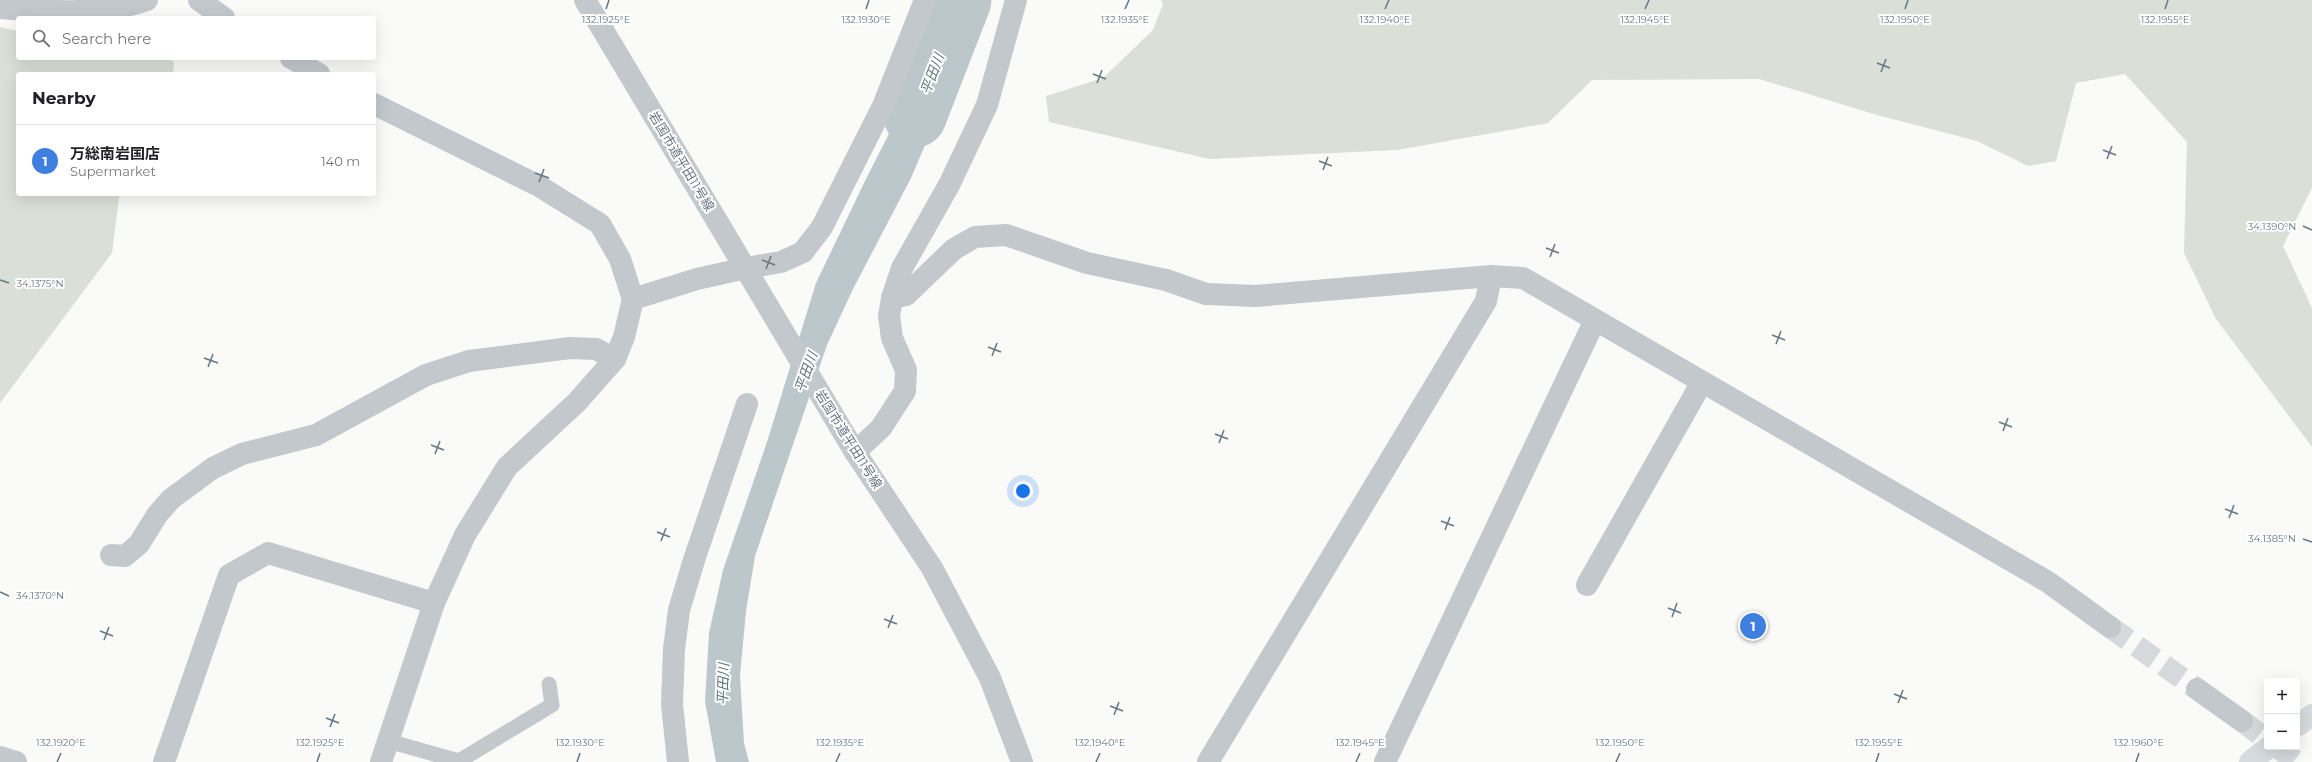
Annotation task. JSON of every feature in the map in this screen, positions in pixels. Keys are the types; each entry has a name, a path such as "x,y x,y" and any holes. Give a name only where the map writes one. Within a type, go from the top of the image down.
{"highway":[{"path":"2300,724 2312,715"},
{"path":"2250,762 2266,750"}],"street":[{"path":"0,8 56,12 120,6 147,0"},
{"path":"199,0 221,16"},
{"name":"岩国市道平田11号線","path":"585,0 855,452 932,568 990,678 1022,762"},
{"path":"633,299 697,279 780,262 803,252 822,227 883,106 924,0"},
{"path":"855,452 881,428 905,391 906,370 892,338 889,316 892,298 902,268 949,185 987,105 1016,0"},
{"path":"294,60 316,72"},
{"path":"376,105 539,186 600,224 620,258 633,299 624,337 615,359 577,402 507,467 465,535 434,603 381,762"},
{"path":"892,298 906,295 954,249 975,237 1006,236 1087,263 1166,280 1206,294 1256,296 1490,276 1523,278 2048,582 2110,627"},
{"path":"1208,762 1486,301 1490,276"},
{"path":"1385,762 1595,320"},
{"path":"112,555 125,556 139,544 157,515 171,499 213,468 242,454 316,435 426,375 469,361 570,348 596,349 615,359"},
{"path":"1587,585 1702,382"},
{"path":"678,762 672,704 674,649 679,610 694,560 748,404"},
{"path":"164,762 228,575 268,553 434,603"},
{"path":"2197,689 2242,721"},
{"path":"0,757 16,762"}],"lane":[{"path":"388,741 459,761 552,705 549,684"}],"shaded area":[{"path":"1161,0 2312,0 2312,188 2283,246 2312,308 2312,447 2216,319 2184,253 2187,142 2125,74 2076,83 2056,161 2028,166 1977,141 1877,115 1759,79 1592,80 1548,123 1397,150 1210,159 1049,122 1046,96 1103,78 1153,30 1163,4"},
{"path":"0,27 16,31 16,60 171,60 174,63 173,72 16,72 16,196 120,196 112,253 0,403"}],"water":[{"path":"947,35 961,61 911,178 852,291 827,345 755,556 746,611 740,676 744,743 749,762 716,762 705,701 709,633 723,570 767,442 816,283 865,181 930,53"}],"waterway":[{"name":"平田川","path":"915,116 960,0"}],"tunnel":[{"path":"2110,627 2197,689"},
{"path":"2242,721 2264,738"},
{"path":"2281,750 2297,762"}],"place":[{"name":"万総南岩国店","path":"1753,626"}]}
